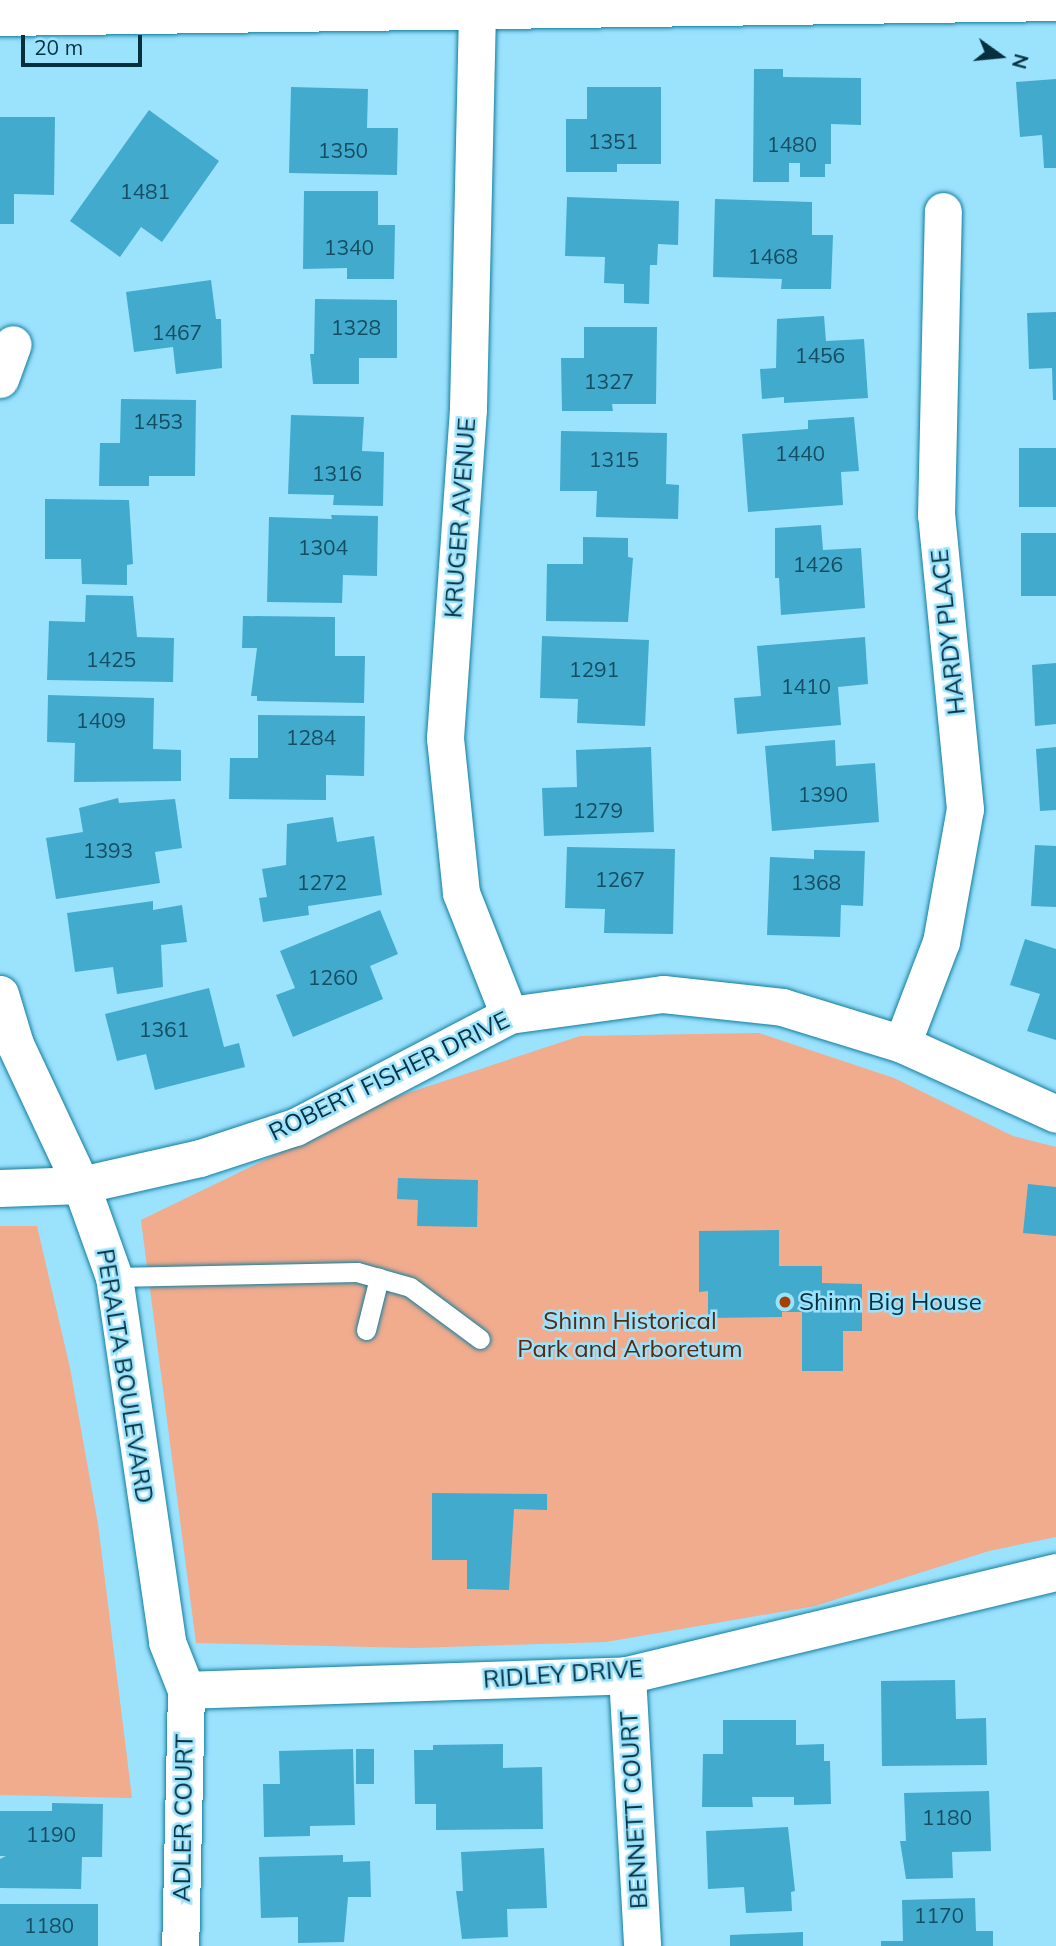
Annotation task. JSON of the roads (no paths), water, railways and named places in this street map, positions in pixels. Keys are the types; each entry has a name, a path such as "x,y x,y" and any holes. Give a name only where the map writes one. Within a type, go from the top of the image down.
{"street":[{"path":"0,17 251,7 477,11 812,1 1056,2"},
{"name":"KRUGER AVENUE","path":"477,11 468,409 445,738 461,892 509,1015"},
{"name":"HARDY PLACE","path":"902,1044 941,942 965,809 936,515 943,212"},
{"path":"0,379 13,344"},
{"name":"PERALTA BOULEVARD","path":"0,994 15,1044 81,1185 114,1277 167,1642 186,1690"},
{"name":"ROBERT FISHER DRIVE","path":"0,1188 81,1185 200,1158 295,1127 509,1015 663,994 782,1007 902,1044 1056,1114"},
{"name":"RIDLEY DRIVE","path":"186,1690 626,1675 1056,1572"},
{"name":"BENNETT COURT","path":"626,1675 642,1946"},
{"name":"ADLER COURT","path":"180,1946 186,1690"}],"lane":[{"path":"114,1277 357,1272 410,1287 480,1339"},
{"path":"366,1330 379,1278"}],"place":[{"name":"Shinn Big House","path":"785,1302"}],"park label":[{"name":"Shinn Historical Park and Arboretum","path":"630,1335"}]}
